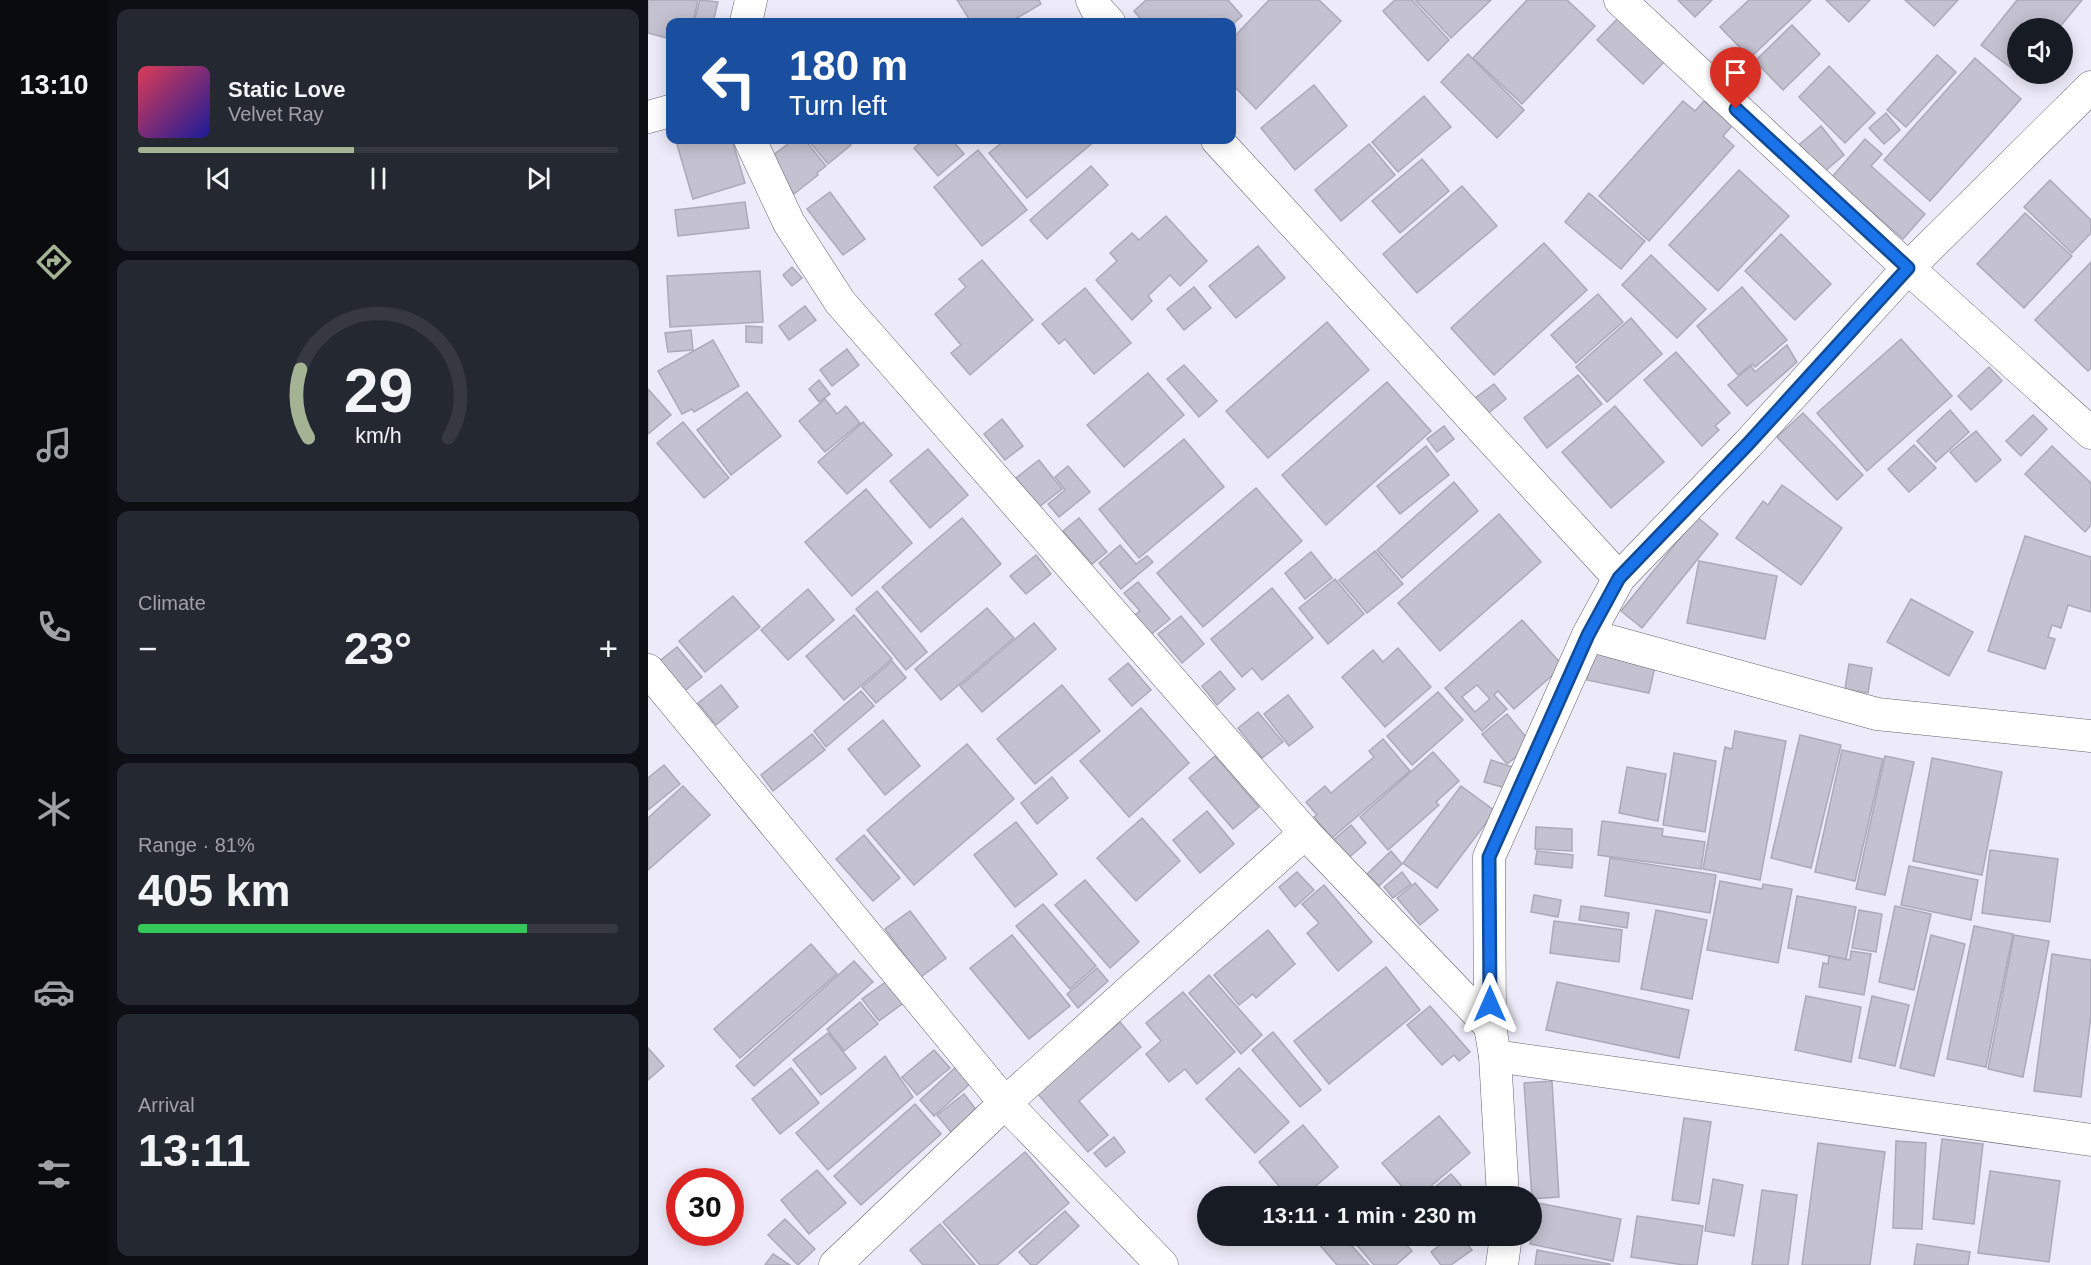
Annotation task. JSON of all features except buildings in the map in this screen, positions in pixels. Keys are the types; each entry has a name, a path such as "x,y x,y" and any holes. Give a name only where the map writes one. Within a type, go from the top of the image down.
{"street":[{"path":"747,18 751,0"},
{"path":"1092,0 1105,18"},
{"path":"1620,0 1908,268 2091,433"},
{"path":"1502,1186 1495,1056 1491,1026 1489,857 1588,635 1619,578 1748,444 1908,268 2091,87"},
{"path":"648,117 666,112"},
{"path":"752,144 789,223 840,302 1305,833 1491,1026"},
{"path":"1221,144 1619,578"},
{"path":"1588,635 1877,714 2091,736"},
{"path":"648,670 1005,1103 1162,1265"},
{"path":"835,1265 1005,1103 1305,833"},
{"path":"1495,1056 2091,1140"},
{"path":"1502,1265 1505,1246"}],"route":[{"path":"1490,1004 1489,857 1588,635 1619,578 1748,444 1908,268 1736,109"}]}
